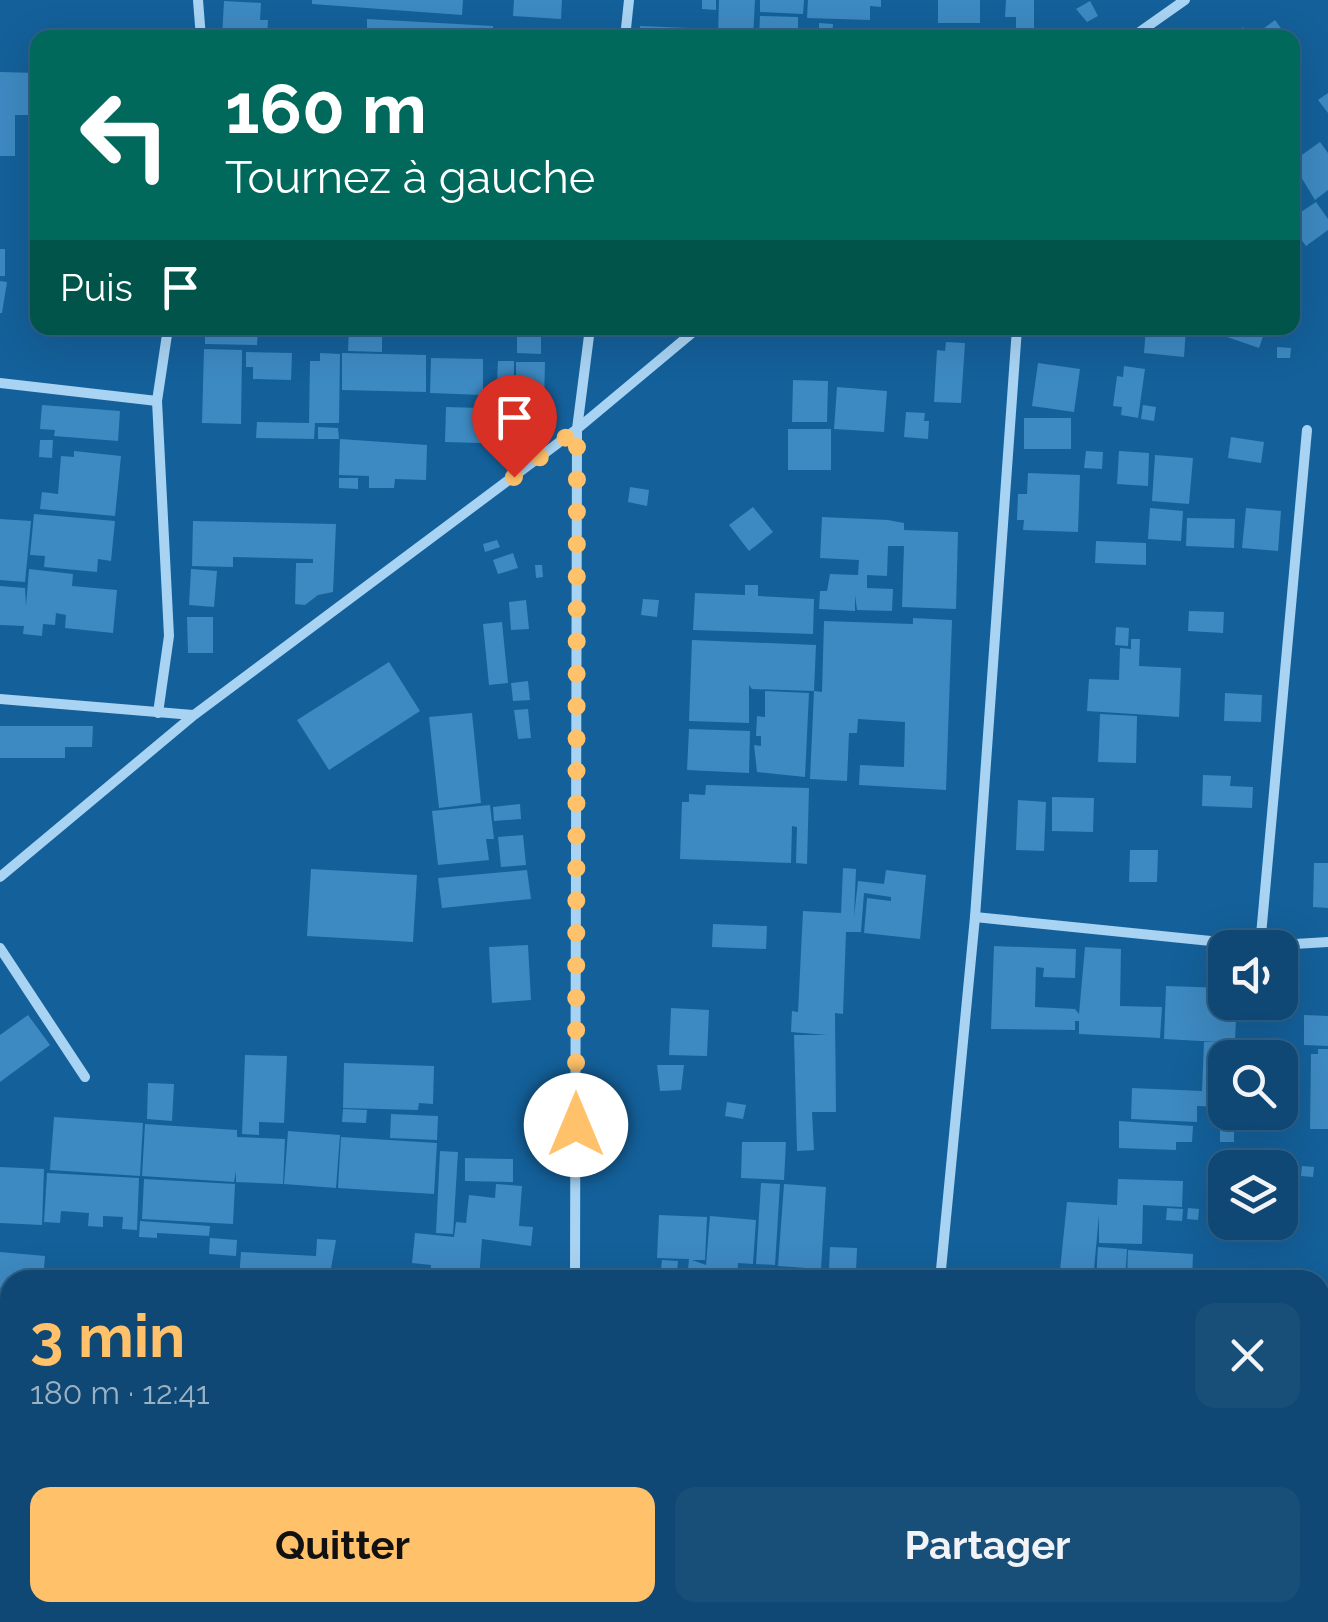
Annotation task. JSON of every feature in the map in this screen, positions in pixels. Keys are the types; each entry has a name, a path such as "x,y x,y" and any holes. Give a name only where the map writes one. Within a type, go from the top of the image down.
{"street":[{"path":"198,0 200,30"},
{"path":"626,30 629,0"},
{"path":"1142,30 1185,0"},
{"path":"158,714 169,636 157,401 167,335"},
{"path":"575,1270 577,429 589,335"},
{"path":"0,877 194,716 577,429 690,335"},
{"path":"941,1270 975,917 1017,335"},
{"path":"0,382 157,401"},
{"path":"1261,930 1307,430"},
{"path":"0,698 194,716"},
{"path":"975,917 1208,941"},
{"path":"1298,944 1328,942"},
{"path":"0,948 84,1077"}],"building":[{"path":"312,0 463,0 462,15 312,4"},
{"path":"514,0 562,0 561,19 513,16"},
{"path":"702,0 716,0 716,10 702,9"},
{"path":"719,0 755,0 753,30 718,30"},
{"path":"760,0 804,0 803,14 760,12"},
{"path":"808,0 881,0 881,7 870,6 870,20 807,18"},
{"path":"938,0 980,0 980,23 938,23"},
{"path":"1006,0 1034,0 1034,30 1016,30 1016,17 1005,17"},
{"path":"224,1 261,3 260,20 268,20 267,30 222,30"},
{"path":"1090,1 1098,16 1087,22 1076,9"},
{"path":"760,16 798,17 798,30 759,30"},
{"path":"367,19 493,26 493,30 367,30"},
{"path":"1275,20 1282,30 1262,30"},
{"path":"819,23 833,24 832,30 819,30"},
{"path":"640,26 714,29 714,30 640,30"},
{"path":"0,72 30,73 30,115 15,115 15,156 0,156"},
{"path":"1328,93 1328,113 1318,100"},
{"path":"1320,142 1328,153 1328,190 1315,200 1300,175 1300,156"},
{"path":"1316,202 1328,219 1328,230 1306,246 1300,238 1300,213"},
{"path":"0,249 5,249 5,276 0,276"},
{"path":"0,281 7,282 2,313 0,313"},
{"path":"205,335 258,335 257,345 205,344"},
{"path":"349,335 382,335 382,352 348,351"},
{"path":"517,335 541,335 541,354 517,353"},
{"path":"1145,335 1186,335 1184,357 1144,353"},
{"path":"1228,335 1264,335 1259,348"},
{"path":"946,342 965,343 961,403 934,402 937,350 945,351"},
{"path":"1277,347 1291,348 1290,358 1277,358"},
{"path":"204,349 242,350 241,424 202,423"},
{"path":"246,352 292,353 291,380 253,379 253,367 246,367"},
{"path":"320,353 340,354 339,423 315,423 314,439 256,438 257,422 309,423 310,361 320,361"},
{"path":"342,353 426,355 426,392 342,390"},
{"path":"431,358 483,359 483,395 430,393"},
{"path":"498,361 514,361 514,383 497,382"},
{"path":"516,362 545,362 544,401 516,401"},
{"path":"1038,363 1080,369 1074,412 1032,406"},
{"path":"1124,366 1145,369 1138,418 1121,415 1122,407 1113,406 1117,376 1123,377"},
{"path":"793,380 828,381 827,422 792,422"},
{"path":"837,387 887,391 884,432 834,429"},
{"path":"42,405 120,411 118,441 54,436 55,430 40,429"},
{"path":"517,405 542,407 541,432 515,431"},
{"path":"1143,405 1156,407 1154,421 1141,419"},
{"path":"446,407 481,408 481,443 445,442"},
{"path":"906,412 925,413 924,421 929,421 928,439 904,437"},
{"path":"1024,418 1071,418 1071,449 1024,449"},
{"path":"318,427 338,428 339,439 318,439"},
{"path":"788,429 831,429 831,470 788,470"},
{"path":"1231,437 1264,442 1261,463 1228,458"},
{"path":"340,439 427,445 426,480 395,479 394,488 369,488 369,476 339,475"},
{"path":"40,440 53,440 52,458 39,457"},
{"path":"74,451 121,456 115,516 40,509 42,492 58,494 61,456 74,457"},
{"path":"1086,451 1103,452 1102,469 1084,468"},
{"path":"1119,451 1149,453 1148,486 1117,484"},
{"path":"1155,455 1193,458 1189,504 1152,501"},
{"path":"1028,473 1080,475 1078,532 1023,530 1024,520 1017,520 1018,494 1027,494"},
{"path":"339,478 358,478 358,489 339,488"},
{"path":"630,487 649,490 647,506 628,502"},
{"path":"753,507 773,532 749,551 729,525"},
{"path":"1150,508 1183,511 1181,541 1148,539"},
{"path":"1246,508 1281,511 1278,551 1242,548"},
{"path":"34,514 115,521 111,561 98,559 97,572 44,567 45,556 30,555"},
{"path":"822,517 888,520 904,523 904,530 958,532 956,609 902,607 904,546 888,546 887,576 867,575 867,588 893,589 892,611 857,610 855,595 855,611 819,609 820,591 827,591 830,574 858,575 859,560 820,558"},
{"path":"1187,518 1235,519 1234,548 1186,546"},
{"path":"0,519 31,521 25,582 0,580"},
{"path":"193,521 336,524 333,592 318,595 305,605 295,604 296,563 313,563 313,559 233,557 233,567 192,566"},
{"path":"497,540 500,547 485,552 483,544"},
{"path":"1096,541 1146,543 1146,565 1095,563"},
{"path":"513,553 518,568 498,574 493,560"},
{"path":"535,565 542,565 543,577 536,578"},
{"path":"29,569 73,574 72,586 117,590 113,633 65,628 66,615 56,613 55,625 43,624 42,636 23,634 24,626 0,625 0,586 25,588 26,606"},
{"path":"191,569 217,571 214,607 189,605"},
{"path":"745,585 758,585 758,596 814,599 813,634 693,630 695,593 745,595"},
{"path":"643,599 659,600 657,617 641,615"},
{"path":"526,600 529,629 511,630 509,602"},
{"path":"1189,611 1224,612 1223,633 1188,631"},
{"path":"187,617 213,617 213,653 188,653"},
{"path":"913,618 952,620 946,790 859,785 860,765 904,767 905,722 858,719 857,733 849,733 847,781 810,779 814,691 822,692 824,621 913,624"},
{"path":"502,622 508,683 489,685 483,624"},
{"path":"1116,627 1129,628 1128,646 1115,645"},
{"path":"1131,639 1140,639 1139,666 1181,668 1179,717 1087,711 1089,679 1119,680 1120,648 1131,649"},
{"path":"692,640 816,645 814,691 752,689 749,685 749,723 689,721"},
{"path":"389,662 420,711 329,770 297,720"},
{"path":"528,681 530,700 513,701 511,683"},
{"path":"765,691 809,693 805,777 757,772 754,745 761,746 761,736 756,736 757,716 765,717"},
{"path":"1225,693 1262,695 1261,722 1224,721"},
{"path":"528,709 531,738 518,739 514,710"},
{"path":"472,713 481,803 439,808 429,717"},
{"path":"1100,714 1137,716 1136,763 1098,762"},
{"path":"0,726 93,726 92,747 65,747 65,758 0,758"},
{"path":"689,729 750,731 749,773 687,770"},
{"path":"1203,775 1231,776 1230,786 1253,787 1252,808 1202,806"},
{"path":"706,785 809,788 807,864 796,863 797,827 792,826 791,863 680,859 682,802 689,802 689,794 705,795"},
{"path":"1052,797 1094,798 1093,832 1052,831"},
{"path":"1018,800 1046,802 1044,851 1016,850"},
{"path":"520,804 521,819 494,821 493,807"},
{"path":"490,805 494,839 486,839 489,860 438,865 432,811"},
{"path":"523,835 526,865 501,867 498,837"},
{"path":"1130,850 1158,850 1157,882 1129,882"},
{"path":"1314,863 1328,863 1328,908 1313,907"},
{"path":"843,868 856,869 854,917 858,881 884,884 886,870 926,875 920,939 864,933 867,898 891,901 891,897 864,893 861,932 846,932 843,1014 835,1013 836,1112 812,1112 814,1150 797,1151 794,1035 827,1035 791,1032 792,1011 798,1012 803,911 841,913"},
{"path":"311,869 417,875 413,942 307,936"},
{"path":"527,870 531,899 442,908 438,878"},
{"path":"713,924 767,926 766,949 712,947"},
{"path":"528,945 531,1000 492,1003 489,947"},
{"path":"994,946 1076,949 1075,978 1043,977 1044,968 1036,967 1035,1007 1075,1009 1079,1014 1085,947 1121,949 1120,1006 1162,1007 1160,1038 1079,1034 1079,1021 1075,1021 1075,1030 991,1029"},
{"path":"1166,986 1208,987 1208,1020 1236,1020 1235,1040 1164,1039"},
{"path":"671,1008 709,1010 707,1056 669,1055"},
{"path":"28,1015 50,1045 0,1082 0,1035"},
{"path":"1304,1015 1328,1016 1328,1046 1304,1045"},
{"path":"1204,1042 1208,1042 1208,1106 1197,1106 1197,1122 1131,1119 1132,1088 1202,1091"},
{"path":"1318,1049 1328,1049 1328,1129 1310,1129 1311,1054 1318,1054"},
{"path":"245,1055 287,1056 284,1123 259,1122 259,1135 242,1134"},
{"path":"344,1063 434,1066 433,1104 419,1103 418,1110 343,1108"},
{"path":"657,1065 684,1065 681,1090 660,1091"},
{"path":"148,1083 174,1084 172,1121 147,1119"},
{"path":"727,1102 746,1105 743,1119 725,1116"},
{"path":"343,1109 367,1110 366,1123 342,1122"},
{"path":"391,1114 438,1116 437,1140 390,1138"},
{"path":"54,1117 143,1123 140,1176 50,1170"},
{"path":"1119,1121 1193,1126 1192,1142 1176,1142 1176,1150 1119,1148"},
{"path":"145,1124 237,1130 237,1137 285,1139 283,1184 236,1182 236,1171 234,1182 142,1176"},
{"path":"1220,1130 1234,1130 1234,1142 1220,1142"},
{"path":"288,1131 340,1135 336,1188 284,1184"},
{"path":"341,1137 437,1143 434,1194 338,1188"},
{"path":"742,1142 786,1142 784,1180 741,1178"},
{"path":"440,1151 458,1152 453,1234 436,1233"},
{"path":"465,1158 513,1159 513,1182 465,1181"},
{"path":"1302,1166 1314,1167 1313,1177 1301,1176"},
{"path":"0,1167 44,1169 42,1225 0,1223"},
{"path":"47,1173 139,1178 137,1230 122,1229 123,1217 103,1216 103,1227 88,1226 89,1213 61,1211 60,1223 44,1222"},
{"path":"144,1179 235,1184 233,1224 142,1219"},
{"path":"1118,1179 1183,1181 1182,1207 1143,1205 1142,1244 1099,1243 1099,1215 1094,1270 1060,1270 1067,1202 1117,1205"},
{"path":"761,1183 780,1184 775,1265 756,1264"},
{"path":"496,1184 522,1186 519,1226 533,1227 531,1246 482,1239 480,1270 431,1270 431,1265 412,1263 415,1233 454,1237 456,1222 466,1223 469,1195 495,1198"},
{"path":"784,1184 826,1187 821,1269 778,1266"},
{"path":"1167,1208 1183,1209 1182,1221 1166,1220"},
{"path":"1188,1208 1199,1209 1198,1220 1187,1219"},
{"path":"659,1215 707,1217 705,1260 692,1260 706,1265 710,1216 756,1220 753,1264 738,1263 738,1270 688,1270 689,1259 657,1258"},
{"path":"140,1221 210,1226 209,1236 157,1233 157,1238 139,1237"},
{"path":"210,1238 237,1240 236,1256 209,1254"},
{"path":"317,1239 336,1240 331,1270 240,1270 241,1252 316,1256"},
{"path":"830,1247 857,1248 856,1270 829,1270"},
{"path":"1098,1247 1127,1249 1126,1270 1097,1270"},
{"path":"1128,1250 1193,1254 1192,1270 1127,1270"},
{"path":"0,1252 45,1256 44,1270 0,1270"},
{"path":"662,1260 678,1261 677,1270 661,1270"}],"route":[{"path":"514,477 577,429 576,1125"}]}
